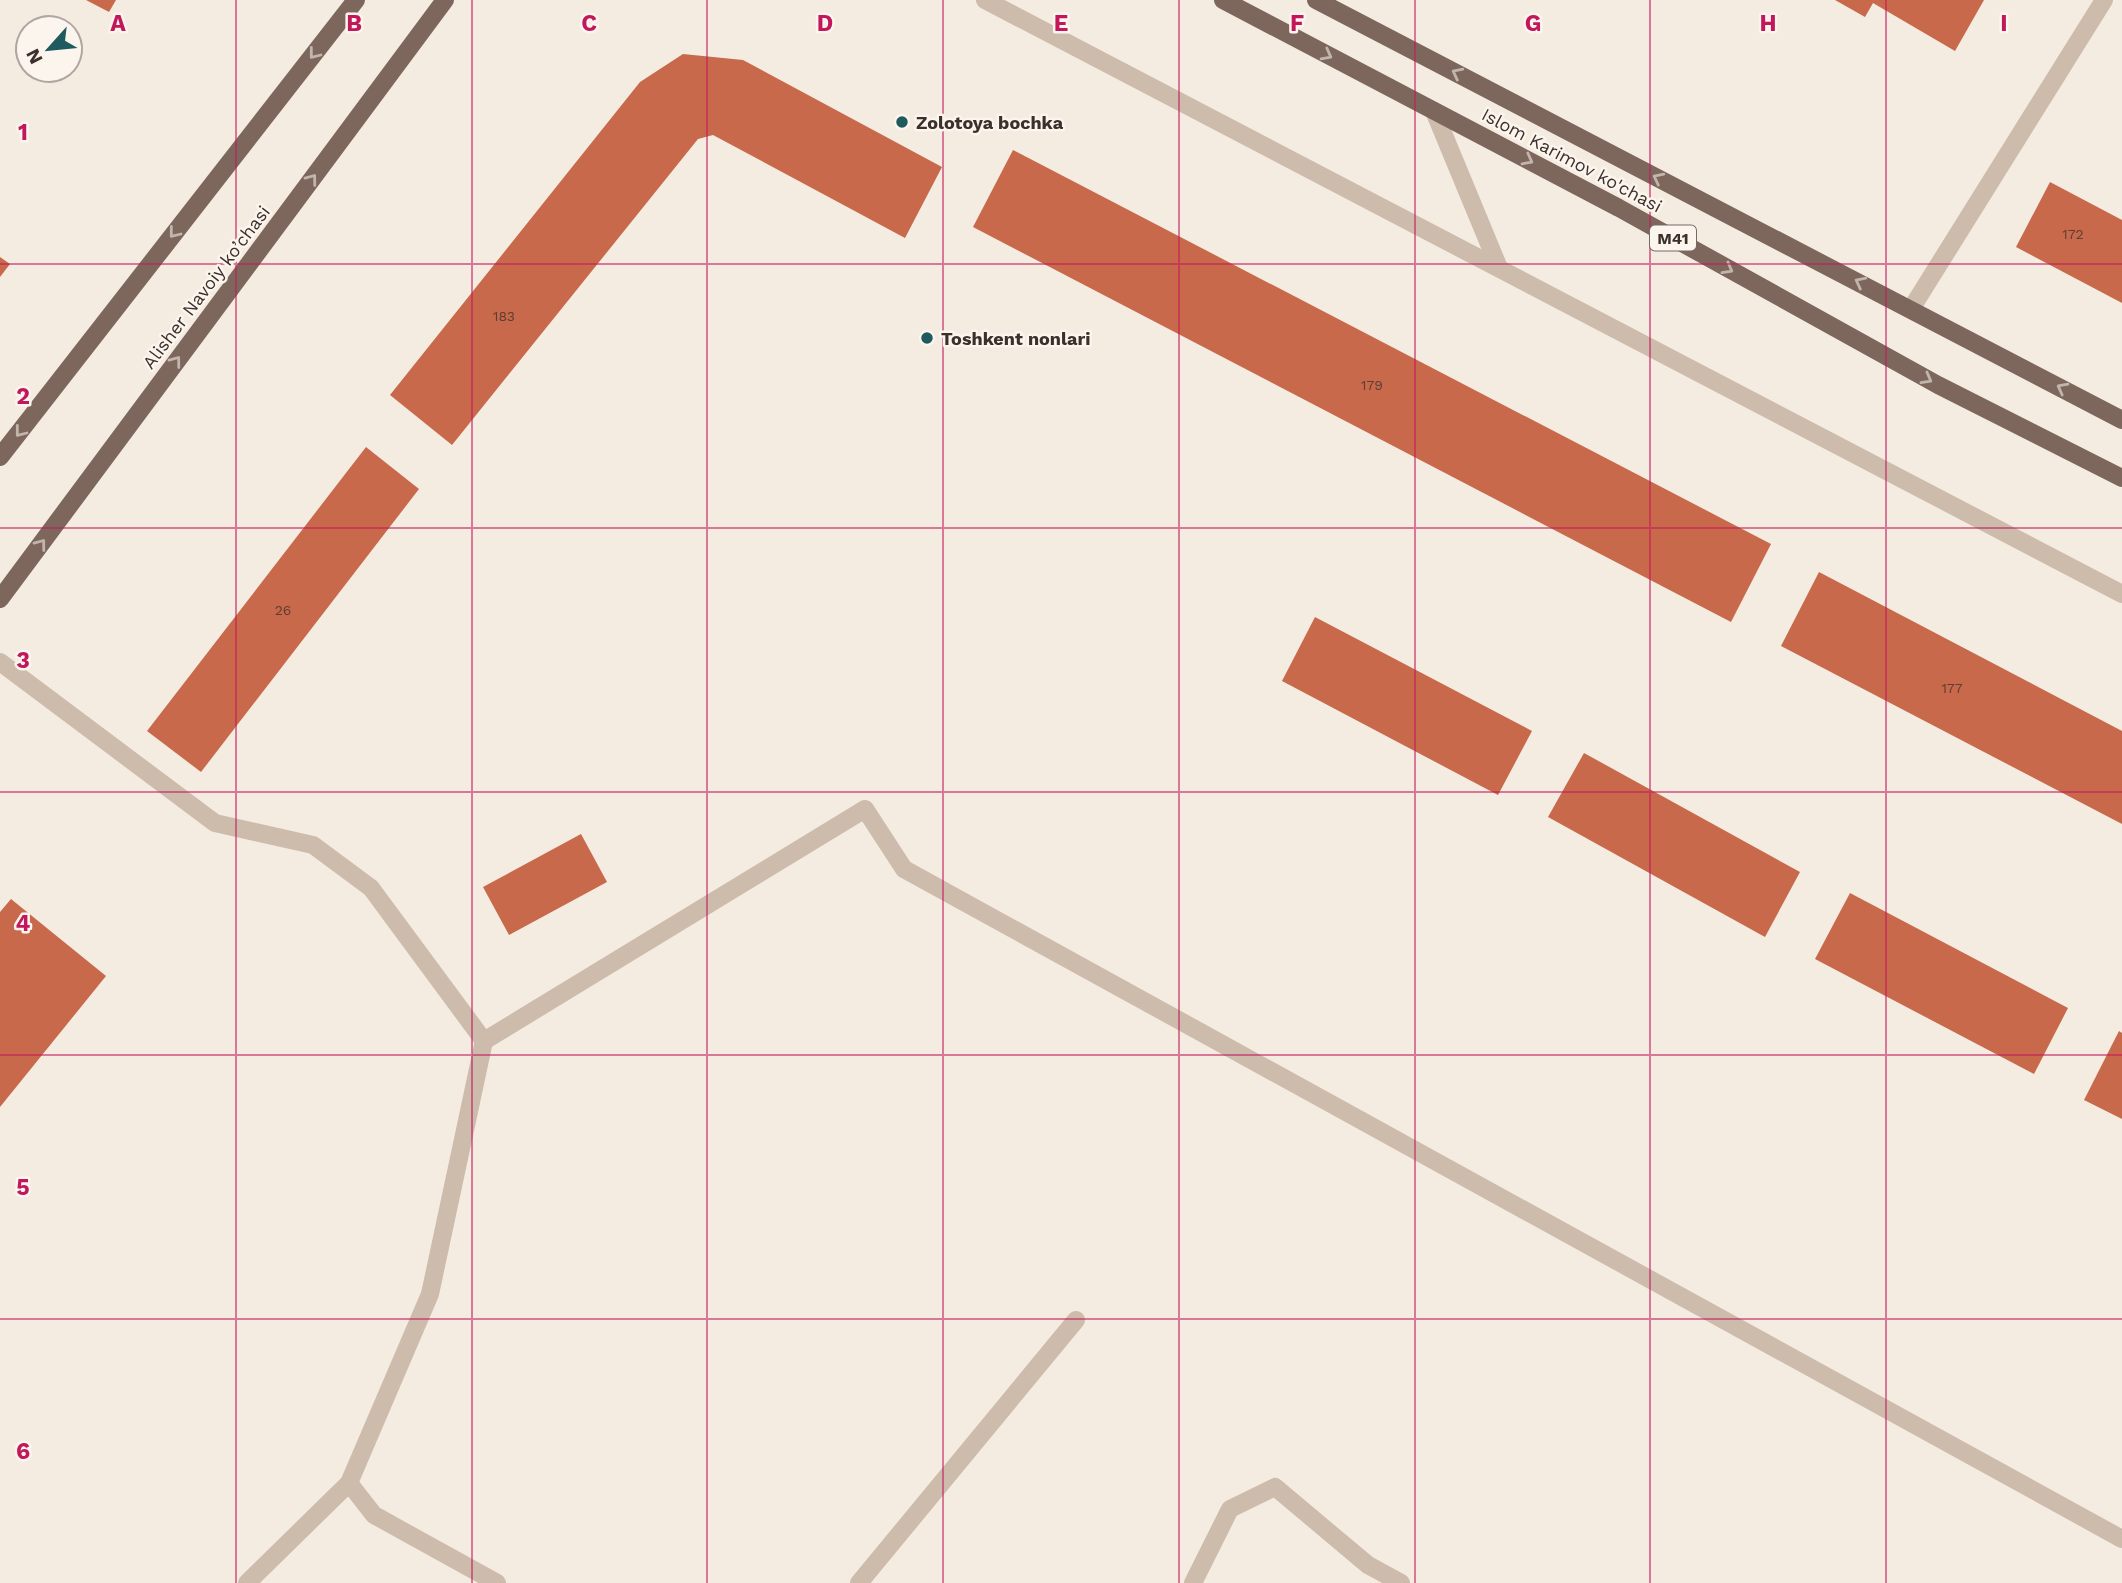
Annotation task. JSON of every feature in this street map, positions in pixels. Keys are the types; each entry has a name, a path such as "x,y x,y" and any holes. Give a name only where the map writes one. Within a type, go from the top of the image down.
{"main road":[{"path":"0,457 356,0"},
{"name":"Alisher Navoiy ko’chasi","path":"0,599 445,0"},
{"name":"Islom Karimov ko'chasi","path":"1223,0 1619,208 1938,385 2122,478"},
{"name":"Islom Karimov ko'chasi","path":"1316,0 2122,420"}],"street":[{"path":"985,0 2122,594"},
{"path":"1912,309 2105,0"},
{"path":"1434,111 1499,268"},
{"path":"0,662 215,823 313,845 371,888 484,1041"},
{"path":"247,1583 349,1483 430,1294 484,1041 865,810 904,869 2122,1539"},
{"path":"859,1583 1076,1320"},
{"path":"349,1483 374,1515 497,1583"},
{"path":"1192,1583 1230,1509 1275,1487 1368,1564 1401,1583"}],"building":[{"path":"86,0 116,0 109,12"},
{"path":"1835,0 1984,0 1955,51 1873,3 1865,17"},
{"path":"683,54 743,60 942,167 905,238 713,135 698,139 452,445 390,395 640,82"},
{"path":"1013,150 1771,544 1731,622 973,227"},
{"path":"2050,182 2122,220 2122,303 2016,247"},
{"path":"0,257 10,264 0,277"},
{"path":"366,447 419,489 201,772 147,731"},
{"path":"1819,572 2122,731 2122,824 1781,646"},
{"path":"1315,617 1532,731 1498,795 1282,681"},
{"path":"1584,753 1800,872 1765,937 1548,817"},
{"path":"581,834 607,882 509,935 483,887"},
{"path":"1850,893 2068,1008 2034,1074 1815,959"},
{"path":"11,899 106,976 0,1107 0,912"},
{"path":"2119,1031 2122,1033 2122,1119 2084,1100"}],"place":[{"name":"Zolotoya bochka","path":"902,122"},
{"name":"Toshkent nonlari","path":"927,338"}]}
